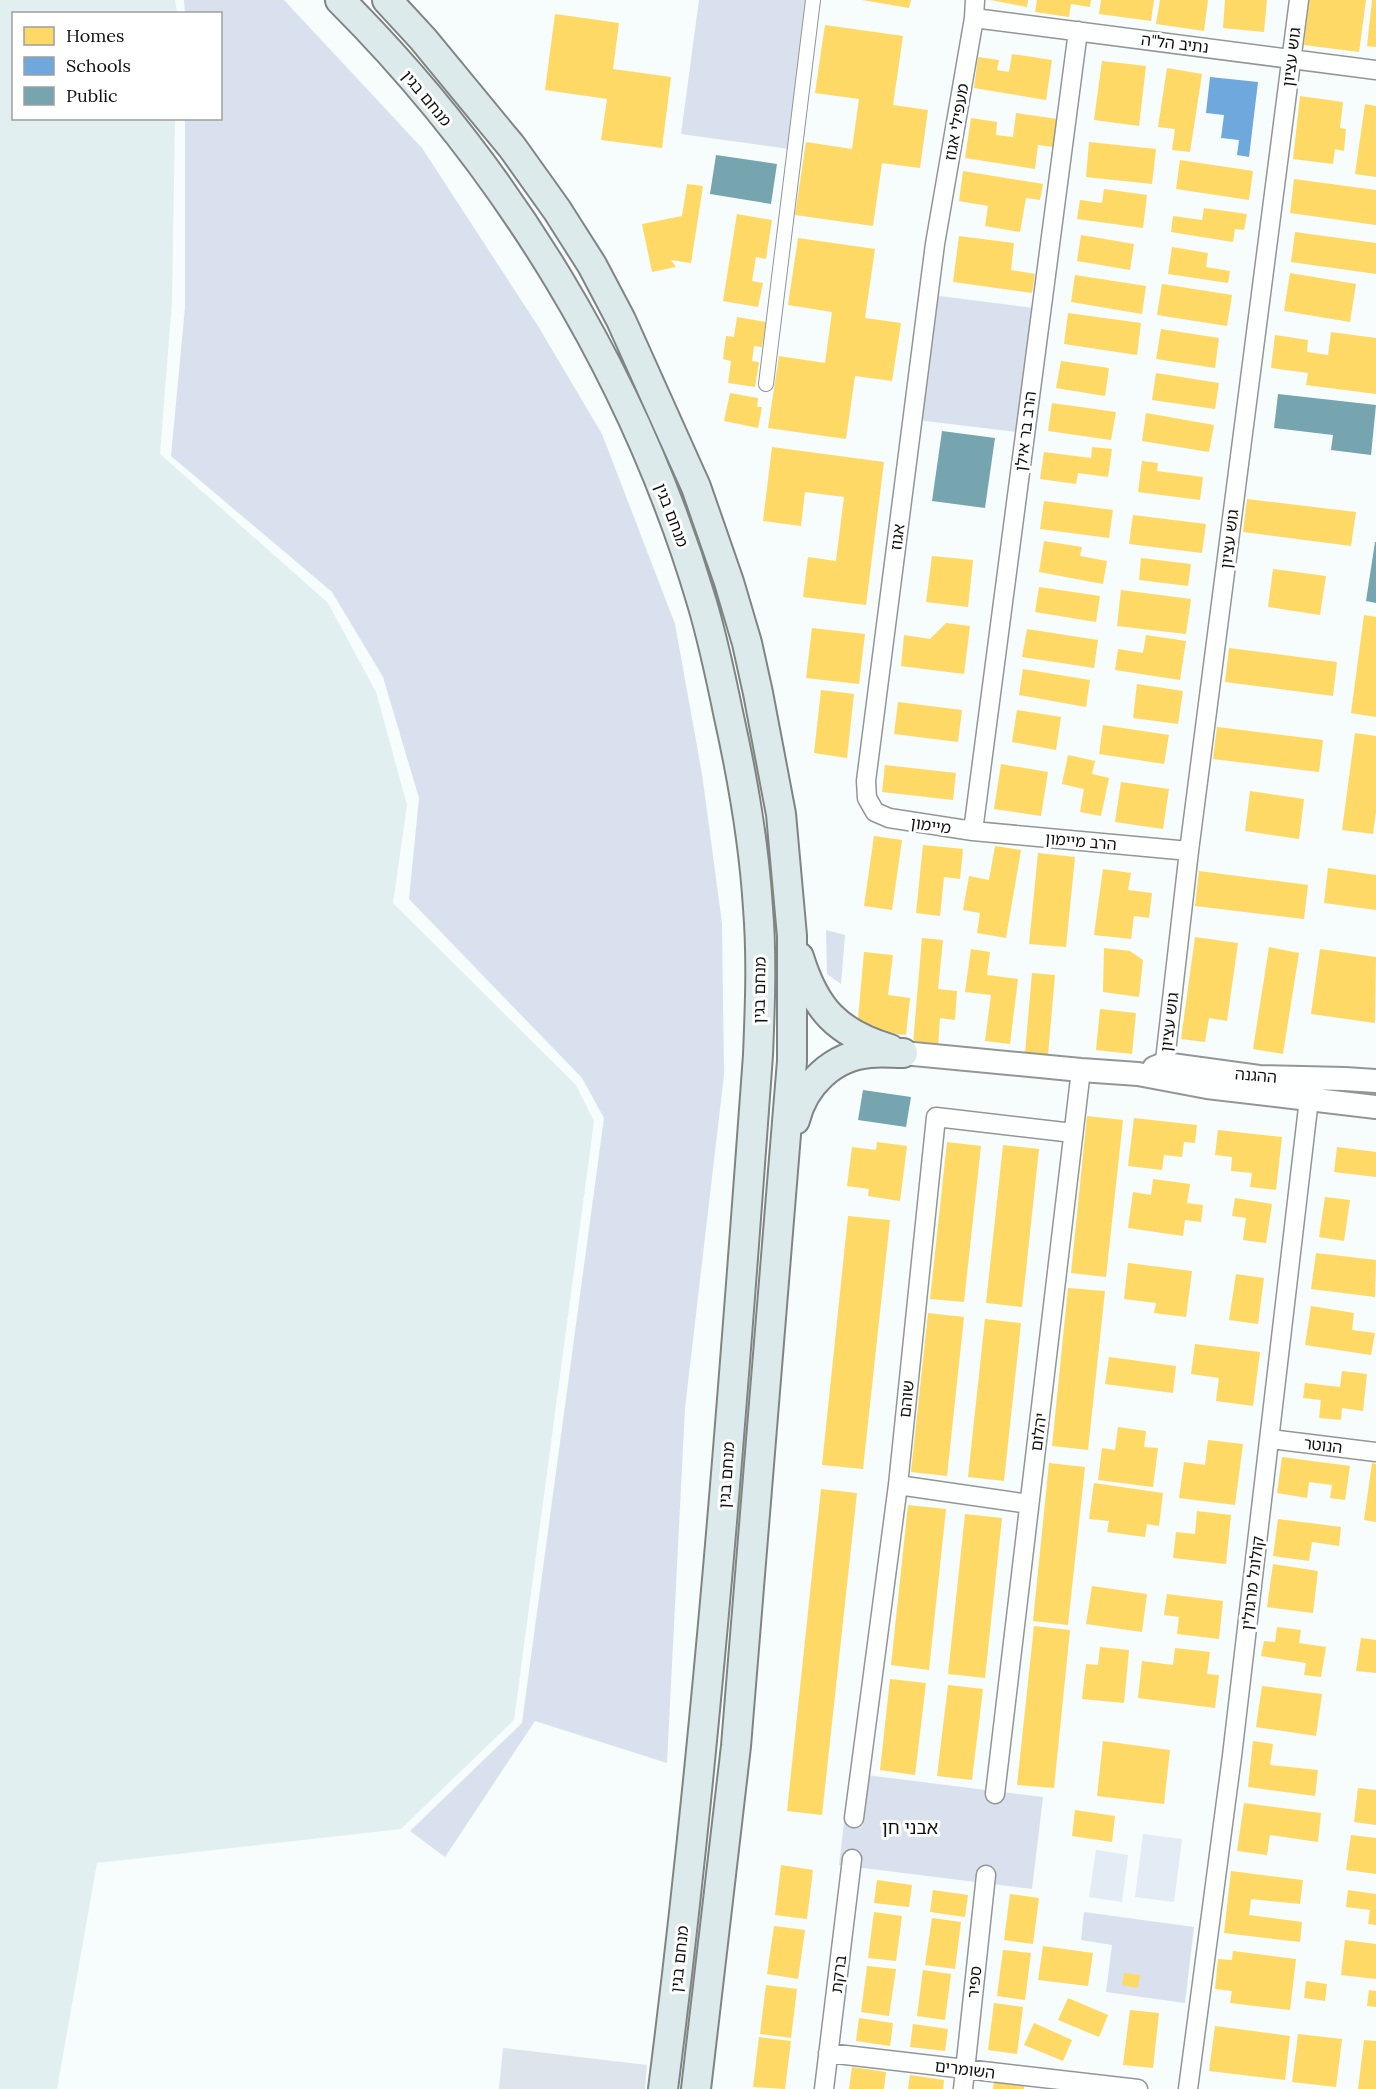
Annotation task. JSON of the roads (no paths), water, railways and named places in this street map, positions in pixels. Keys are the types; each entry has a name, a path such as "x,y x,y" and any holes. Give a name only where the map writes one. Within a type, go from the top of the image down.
{"main road":[{"name":"מנחם בגין","path":"340,0 436,107 506,197 559,280 603,358 648,453 690,564 717,659 745,791 758,908 761,965 758,1055 716,1604 663,2089"},
{"name":"מנחם בגין","path":"387,0 430,47 512,147 581,247 621,320 692,476 729,582 753,673 781,814 792,936 793,1038 736,1746 696,2089"},
{"path":"792,936 802,966 826,1012 837,1024 855,1037 903,1053"},
{"path":"784,1162 801,1101 808,1087 822,1072 851,1058 868,1053 903,1053"}],"street":[{"path":"766,384 813,0"},
{"name":"גוש עציון","path":"1163,1072 1189,851 1299,0"},
{"name":"נתיב הל\"ה","path":"975,9 1078,31 1376,70"},
{"name":"מעפילי אגוז","path":"935,244 975,9"},
{"name":"הרב בר אילן","path":"973,831 1078,31"},
{"name":"אגוז","path":"889,818 875,812 867,798 866,781 935,244"},
{"name":"מיימון","path":"889,818 973,831"},
{"name":"הרב מיימון","path":"973,831 1189,851"},
{"name":"ההגנה","path":"903,1053 1081,1070 1138,1074 1163,1072 1207,1087 1314,1089 1376,1081"},
{"name":"יהלום","path":"995,1794 1081,1070"},
{"name":"ההגנה","path":"1314,1089 1376,1107"},
{"name":"קולונל מרגולין","path":"1188,2089 1232,1756 1314,1089"},
{"name":"שוהם","path":"854,1818 898,1485 936,1117 1073,1133"},
{"name":"הנוטר","path":"1270,1439 1376,1452"},
{"path":"898,1485 1029,1504"},
{"name":"ברקת","path":"824,2089 852,1859"},
{"name":"ספיר","path":"963,2089 986,1875"},
{"name":"השומרים","path":"828,2053 1138,2089"}],"district":[{"name":"אבני חן","path":"910,1827"}]}
